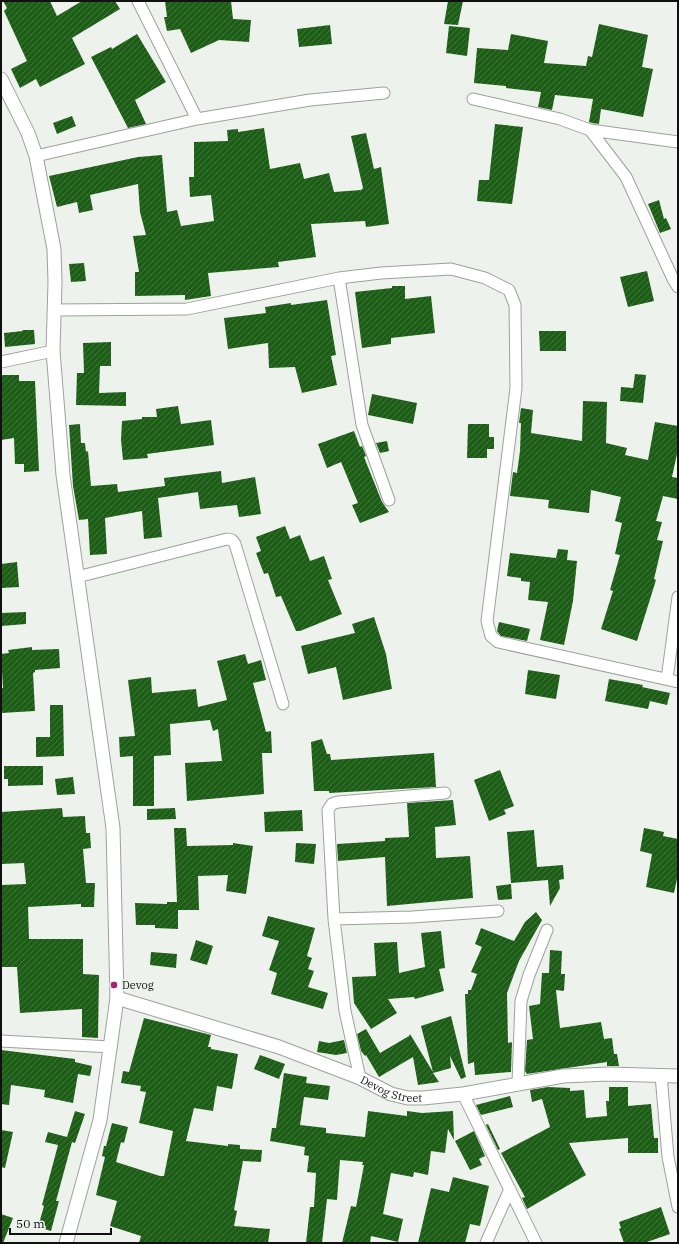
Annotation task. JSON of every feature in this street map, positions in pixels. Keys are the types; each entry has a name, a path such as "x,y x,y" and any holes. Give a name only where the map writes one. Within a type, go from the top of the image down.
{"street":[{"path":"138,1 197,119"},
{"path":"1,79 28,133 36,156 54,249 55,310 53,352 62,475 113,828 117,998 100,1120 69,1242"},
{"path":"36,156 197,119 310,100 384,93"},
{"path":"473,99 560,119 590,130 678,142"},
{"path":"590,130 626,177 678,287"},
{"path":"55,310 186,309 340,278 381,273 450,269 485,278 509,290 515,306 516,388 487,621 488,630 491,636 498,642 678,682"},
{"path":"340,278 362,425 389,500"},
{"path":"1,362 53,352"},
{"path":"77,577 220,541 232,540 235,544 283,704"},
{"path":"667,679 678,598"},
{"path":"360,1078 345,1011 334,919 328,810 332,804 445,793"},
{"path":"334,919 412,917 498,911"},
{"path":"518,1083 521,1001 529,975 548,930"},
{"name":"Devog Street","path":"117,998 279,1047 360,1078 391,1094 408,1098 462,1094 563,1076 678,1076"},
{"path":"1,1041 111,1047"},
{"path":"661,1075 668,1156 678,1207"},
{"path":"462,1094 536,1243"},
{"path":"486,1243 510,1189"}],"building":[{"path":"3,1 50,1 57,16 82,1 115,1 120,9 72,38 85,64 40,87 36,79 20,88 11,69 27,61 4,11 7,8"},
{"path":"165,1 231,1 233,19 251,20 249,42 219,40 191,53 180,29 167,31 164,17 167,17"},
{"path":"448,1 463,1 458,25 444,24"},
{"path":"599,24 648,35 642,67 653,69 643,117 601,109 599,124 592,123 589,122 593,99 555,95 552,110 538,107 541,92 506,88 506,86 474,83 477,48 508,50 511,34 548,41 544,63 586,66 588,56 592,57"},
{"path":"330,25 332,44 299,47 297,29"},
{"path":"449,26 470,28 467,56 446,53"},
{"path":"137,34 166,82 135,100 146,124 128,128 91,57 111,47 112,49"},
{"path":"72,116 76,126 57,134 53,123"},
{"path":"495,124 523,127 512,204 477,201 479,180 489,180"},
{"path":"264,128 270,169 300,163 304,179 329,173 334,192 361,190 363,188 351,136 366,133 374,169 381,167 389,224 366,227 365,221 311,224 316,257 278,262 279,267 208,273 211,296 185,300 185,295 135,296 135,272 139,272 133,236 146,235 140,212 138,184 90,195 93,210 79,213 77,202 57,207 49,176 138,157 162,155 167,212 177,210 181,226 214,221 211,195 190,197 189,177 194,177 194,142 228,141 227,130 238,129 238,132"},
{"path":"659,200 664,219 666,218 671,229 660,233 648,204"},
{"path":"84,263 86,281 71,282 69,264"},
{"path":"647,271 654,301 628,307 620,277"},
{"path":"392,286 405,286 405,299 431,296 435,333 391,338 391,344 362,348 355,292 392,288"},
{"path":"327,300 336,355 331,356 337,385 302,393 295,367 269,368 268,343 228,349 224,318 266,313 265,307"},
{"path":"22,330 34,330 35,344 5,347 4,333 23,331"},
{"path":"539,331 566,331 566,351 540,351"},
{"path":"111,342 111,366 100,366 99,393 126,392 126,406 76,405 77,373 84,373 83,343"},
{"path":"635,374 646,375 643,403 620,401 621,387 633,388"},
{"path":"1,375 19,375 19,381 35,381 39,471 24,472 24,464 15,464 14,438 1,440"},
{"path":"372,394 417,403 413,424 368,415"},
{"path":"583,401 607,402 606,443 627,448 625,455 648,460 655,422 678,426 678,449 672,477 678,478 678,499 663,496 656,521 662,522 657,540 663,541 654,579 656,580 637,641 601,629 613,591 610,590 620,555 615,554 622,523 615,521 621,497 591,490 589,513 548,508 549,500 510,496 513,472 517,473 520,451 521,423 519,423 521,408 533,410 531,433 582,441"},
{"path":"178,406 181,424 211,420 214,445 147,454 148,458 123,460 121,440 122,421 142,419 142,417 157,417 156,409"},
{"path":"80,424 81,443 85,443 86,452 88,451 91,486 117,484 118,492 165,486 164,478 221,471 222,483 255,477 261,514 239,517 237,505 200,509 198,492 158,498 162,537 144,539 142,511 105,518 107,554 90,555 88,519 79,520 73,486 69,425"},
{"path":"468,424 489,424 489,437 494,437 494,449 487,449 487,458 467,458"},
{"path":"354,431 360,447 362,446 366,456 364,457 382,502 389,512 360,523 352,505 358,503 341,462 327,468 318,444"},
{"path":"387,441 389,451 380,453 376,443"},
{"path":"285,526 290,539 300,535 310,561 324,556 332,579 328,580 342,614 300,631 296,631 281,596 276,597 268,573 264,574 256,553 261,551 256,537"},
{"path":"558,549 568,550 567,560 577,561 573,601 564,645 540,640 548,602 528,600 530,582 521,581 521,578 507,576 510,553 556,558"},
{"path":"17,562 19,587 1,588 1,564"},
{"path":"26,612 26,624 1,626 1,613"},
{"path":"374,617 386,654 392,689 343,700 336,667 308,674 301,646 355,633 352,624"},
{"path":"499,622 530,629 527,641 501,636 497,631"},
{"path":"32,647 32,650 59,649 60,668 35,670 33,673 35,711 1,713 1,688 3,688 1,654 9,653 8,650"},
{"path":"245,654 248,664 261,660 266,680 253,683 266,732 271,731 272,753 262,753 264,794 187,801 185,763 222,761 218,729 213,731 210,720 170,724 171,755 154,756 154,806 133,806 133,756 120,757 119,737 135,736 128,680 151,677 152,693 196,689 198,707 227,700 217,661"},
{"path":"528,670 560,675 556,699 525,694"},
{"path":"609,679 643,685 642,687 670,693 667,705 650,701 648,709 605,701"},
{"path":"50,705 63,705 64,756 36,757 36,737 50,737"},
{"path":"322,739 327,754 330,754 331,760 434,753 436,787 329,793 329,791 314,791 311,742"},
{"path":"4,766 43,766 43,785 8,786 8,779 4,779"},
{"path":"500,770 514,806 504,810 506,814 489,821 474,780"},
{"path":"73,777 75,794 57,795 55,779"},
{"path":"453,800 456,825 435,827 436,858 470,856 473,898 387,906 385,857 338,861 337,844 385,841 385,838 409,837 407,803"},
{"path":"62,808 63,817 85,816 86,833 90,833 91,848 83,849 86,883 95,883 94,907 81,907 81,904 28,907 29,939 83,939 83,974 99,975 98,1038 82,1037 82,1009 20,1013 17,967 1,967 1,885 26,884 24,863 1,864 1,812"},
{"path":"175,808 176,819 147,820 147,809"},
{"path":"302,810 303,831 265,832 264,812"},
{"path":"174,828 186,828 187,846 233,845 233,843 253,846 246,894 226,891 228,875 198,876 199,910 178,910 178,929 155,928 155,925 136,925 135,903 167,904 167,902 177,902"},
{"path":"644,828 664,832 663,836 678,839 678,874 674,893 646,887 652,854 640,851"},
{"path":"534,830 537,867 563,865 564,879 559,880 560,888 550,906 548,880 511,883 507,832"},
{"path":"296,843 316,844 314,864 295,862"},
{"path":"511,884 512,899 498,900 496,886"},
{"path":"536,912 542,920 519,961 507,993 508,1043 512,1042 511,1072 475,1075 474,1062 468,1064 465,994 468,994 468,990 471,990 477,974 471,972 482,947 475,944 481,928 514,941 525,922"},
{"path":"268,916 315,928 307,956 312,958 308,969 314,971 308,987 328,993 323,1009 271,994 277,973 269,970 279,941 262,936"},
{"path":"441,931 445,968 439,969 444,991 415,999 414,997 388,999 397,1013 371,1029 354,1003 352,977 376,976 374,943 397,942 399,973 425,967 421,933"},
{"path":"196,940 213,946 207,965 190,960"},
{"path":"550,950 562,951 561,974 565,974 564,991 556,990 560,1028 601,1022 604,1039 612,1038 614,1054 617,1054 619,1066 607,1066 607,1062 527,1074 525,1071 527,1040 533,1039 529,1006 540,1004 542,973 549,973"},
{"path":"151,952 177,954 176,968 150,965"},
{"path":"451,1016 466,1077 461,1079 450,1056 451,1068 433,1073 439,1082 418,1085 413,1057 379,1077 366,1055 365,1056 361,1051 357,1034 366,1029 380,1053 410,1034 433,1072 421,1026"},
{"path":"144,1018 211,1035 208,1047 211,1047 211,1049 238,1054 232,1089 217,1086 213,1111 194,1108 186,1141 228,1146 228,1144 240,1145 240,1149 262,1150 261,1162 243,1161 234,1210 237,1211 234,1226 270,1229 268,1243 139,1243 141,1236 110,1226 117,1201 96,1195 105,1157 102,1156 104,1146 106,1146 112,1123 128,1127 124,1143 121,1142 116,1162 160,1176 164,1176 173,1131 139,1123 146,1092 140,1091 141,1086 121,1083 123,1071 129,1072"},
{"path":"344,1040 347,1053 336,1055 317,1052 319,1041 329,1043"},
{"path":"1,1050 75,1059 75,1062 92,1066 90,1076 78,1074 73,1103 44,1097 45,1090 11,1085 9,1105 1,1104"},
{"path":"260,1055 285,1064 279,1079 254,1069"},
{"path":"284,1073 307,1077 306,1083 330,1086 328,1100 304,1097 300,1125 326,1128 326,1133 365,1137 368,1111 407,1116 407,1111 422,1113 453,1111 454,1140 448,1129 445,1153 431,1151 428,1175 414,1172 413,1177 391,1173 383,1214 403,1219 398,1242 371,1236 370,1243 342,1243 351,1206 356,1207 364,1165 362,1165 363,1162 340,1160 337,1200 327,1199 322,1243 306,1243 310,1207 314,1207 316,1173 307,1172 309,1156 304,1155 305,1147 270,1141 272,1128 276,1128"},
{"path":"548,1087 570,1088 570,1091 584,1090 586,1118 607,1116 606,1101 609,1101 609,1087 628,1087 628,1106 651,1104 654,1138 658,1138 658,1153 628,1153 628,1138 569,1143 586,1175 527,1209 522,1198 525,1197 501,1153 550,1127 542,1099 532,1102 530,1090"},
{"path":"510,1096 513,1107 481,1115 476,1105"},
{"path":"75,1111 85,1114 75,1143 72,1142 56,1201 59,1201 51,1231 38,1227 44,1206 42,1205 58,1145 45,1142 48,1132 67,1137"},
{"path":"488,1124 500,1149 498,1150 486,1125"},
{"path":"1,1130 13,1132 5,1168 1,1167"},
{"path":"474,1131 485,1156 479,1159 482,1165 470,1170 455,1141"},
{"path":"453,1177 489,1186 480,1226 470,1224 465,1243 418,1243 431,1188 449,1192"},
{"path":"661,1207 670,1234 644,1243 624,1243 619,1229 621,1228 619,1222"},
{"path":"1,1214 13,1218 3,1243 1,1243"}],"place":[{"name":"Devog","path":"114,985"}]}
